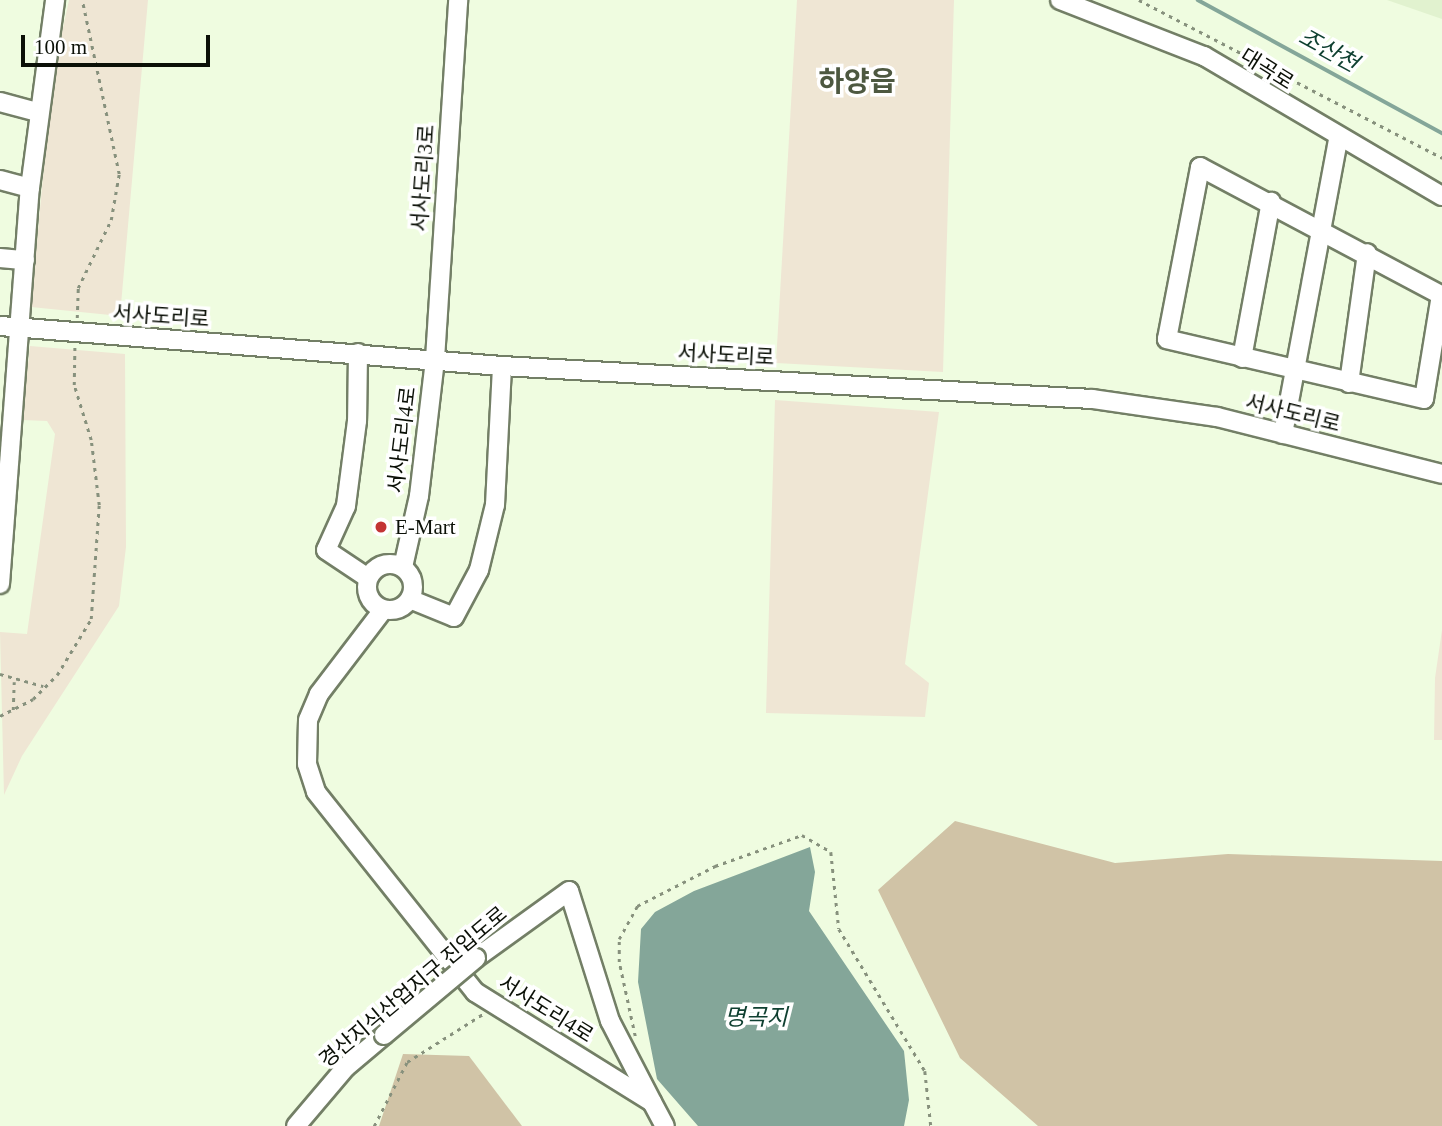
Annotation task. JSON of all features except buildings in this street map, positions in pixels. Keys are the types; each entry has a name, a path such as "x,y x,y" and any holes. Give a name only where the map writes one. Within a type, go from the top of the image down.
{"street":[{"path":"0,584 6,406 20,327 38,112 55,0"},
{"name":"서사도리3로","path":"435,359 458,0"},
{"name":"대곡로","path":"1060,0 1204,56 1338,139 1442,196"},
{"path":"0,102 38,112"},
{"path":"1283,434 1338,139"},
{"path":"1200,167 1271,202 1441,295 1424,399 1167,340 1200,167"},
{"path":"0,180 30,188"},
{"path":"1242,358 1271,202"},
{"path":"1349,383 1367,253"},
{"path":"0,258 25,260"},
{"name":"서사도리로","path":"0,326 502,366 1092,399 1283,434 1442,474"},
{"path":"358,353 357,421 346,506 326,550 368,578"},
{"name":"서사도리4로","path":"403,567 419,496 435,359"},
{"path":"368,578 368,594 383,610 412,600 454,617 479,570 495,505 502,366"},
{"path":"368,578 387,564 403,567 412,579 412,600"},
{"name":"서사도리4로","path":"383,610 319,694 308,720 307,764 316,792 475,992 652,1102"},
{"name":"서사도리4로","path":"569,891 610,1021 652,1102"},
{"name":"경산지식산업지구 진입도로","path":"296,1126 346,1067 476,958 569,891"},
{"path":"652,1102 665,1126"}],"path":[{"path":"0,716 13,711 45,686 91,618 99,555 91,440 73,375 78,288 110,220 119,174 82,0"},
{"path":"1139,0 1442,158"},
{"path":"0,674 14,682 45,686"},
{"path":"13,711 14,682"},
{"path":"638,1044 619,962 620,939 637,906 715,866 802,835 831,852 838,876 839,929 925,1071 931,1126"},
{"path":"374,1126 407,1062 469,1026 492,1004"}],"shaded area":[{"path":"69,0 148,0 120,316 31,307 52,79"},
{"path":"797,0 954,0 943,372 776,363"},
{"path":"1387,0 1442,0 1442,19"},
{"path":"30,346 125,354 126,547 119,606 22,756 4,795 0,632 27,634 55,434 47,421 22,420"},
{"path":"775,400 939,412 905,664 929,683 925,717 766,713"},
{"path":"1442,630 1442,740 1434,740 1435,678"},
{"path":"955,821 1115,863 1228,854 1442,861 1442,1126 1038,1126 960,1058 878,890"},
{"path":"403,1054 469,1056 522,1126 379,1126"}],"water":[{"name":"명곡지","path":"810,847 815,872 809,911 904,1051 909,1100 904,1126 698,1126 657,1079 638,982 641,929 655,912 694,891"}],"waterway":[{"name":"조산천","path":"1198,0 1442,133"}],"place":[{"name":"E-Mart","path":"381,527"}],"district":[{"name":"하양읍","path":"857,82"}]}
